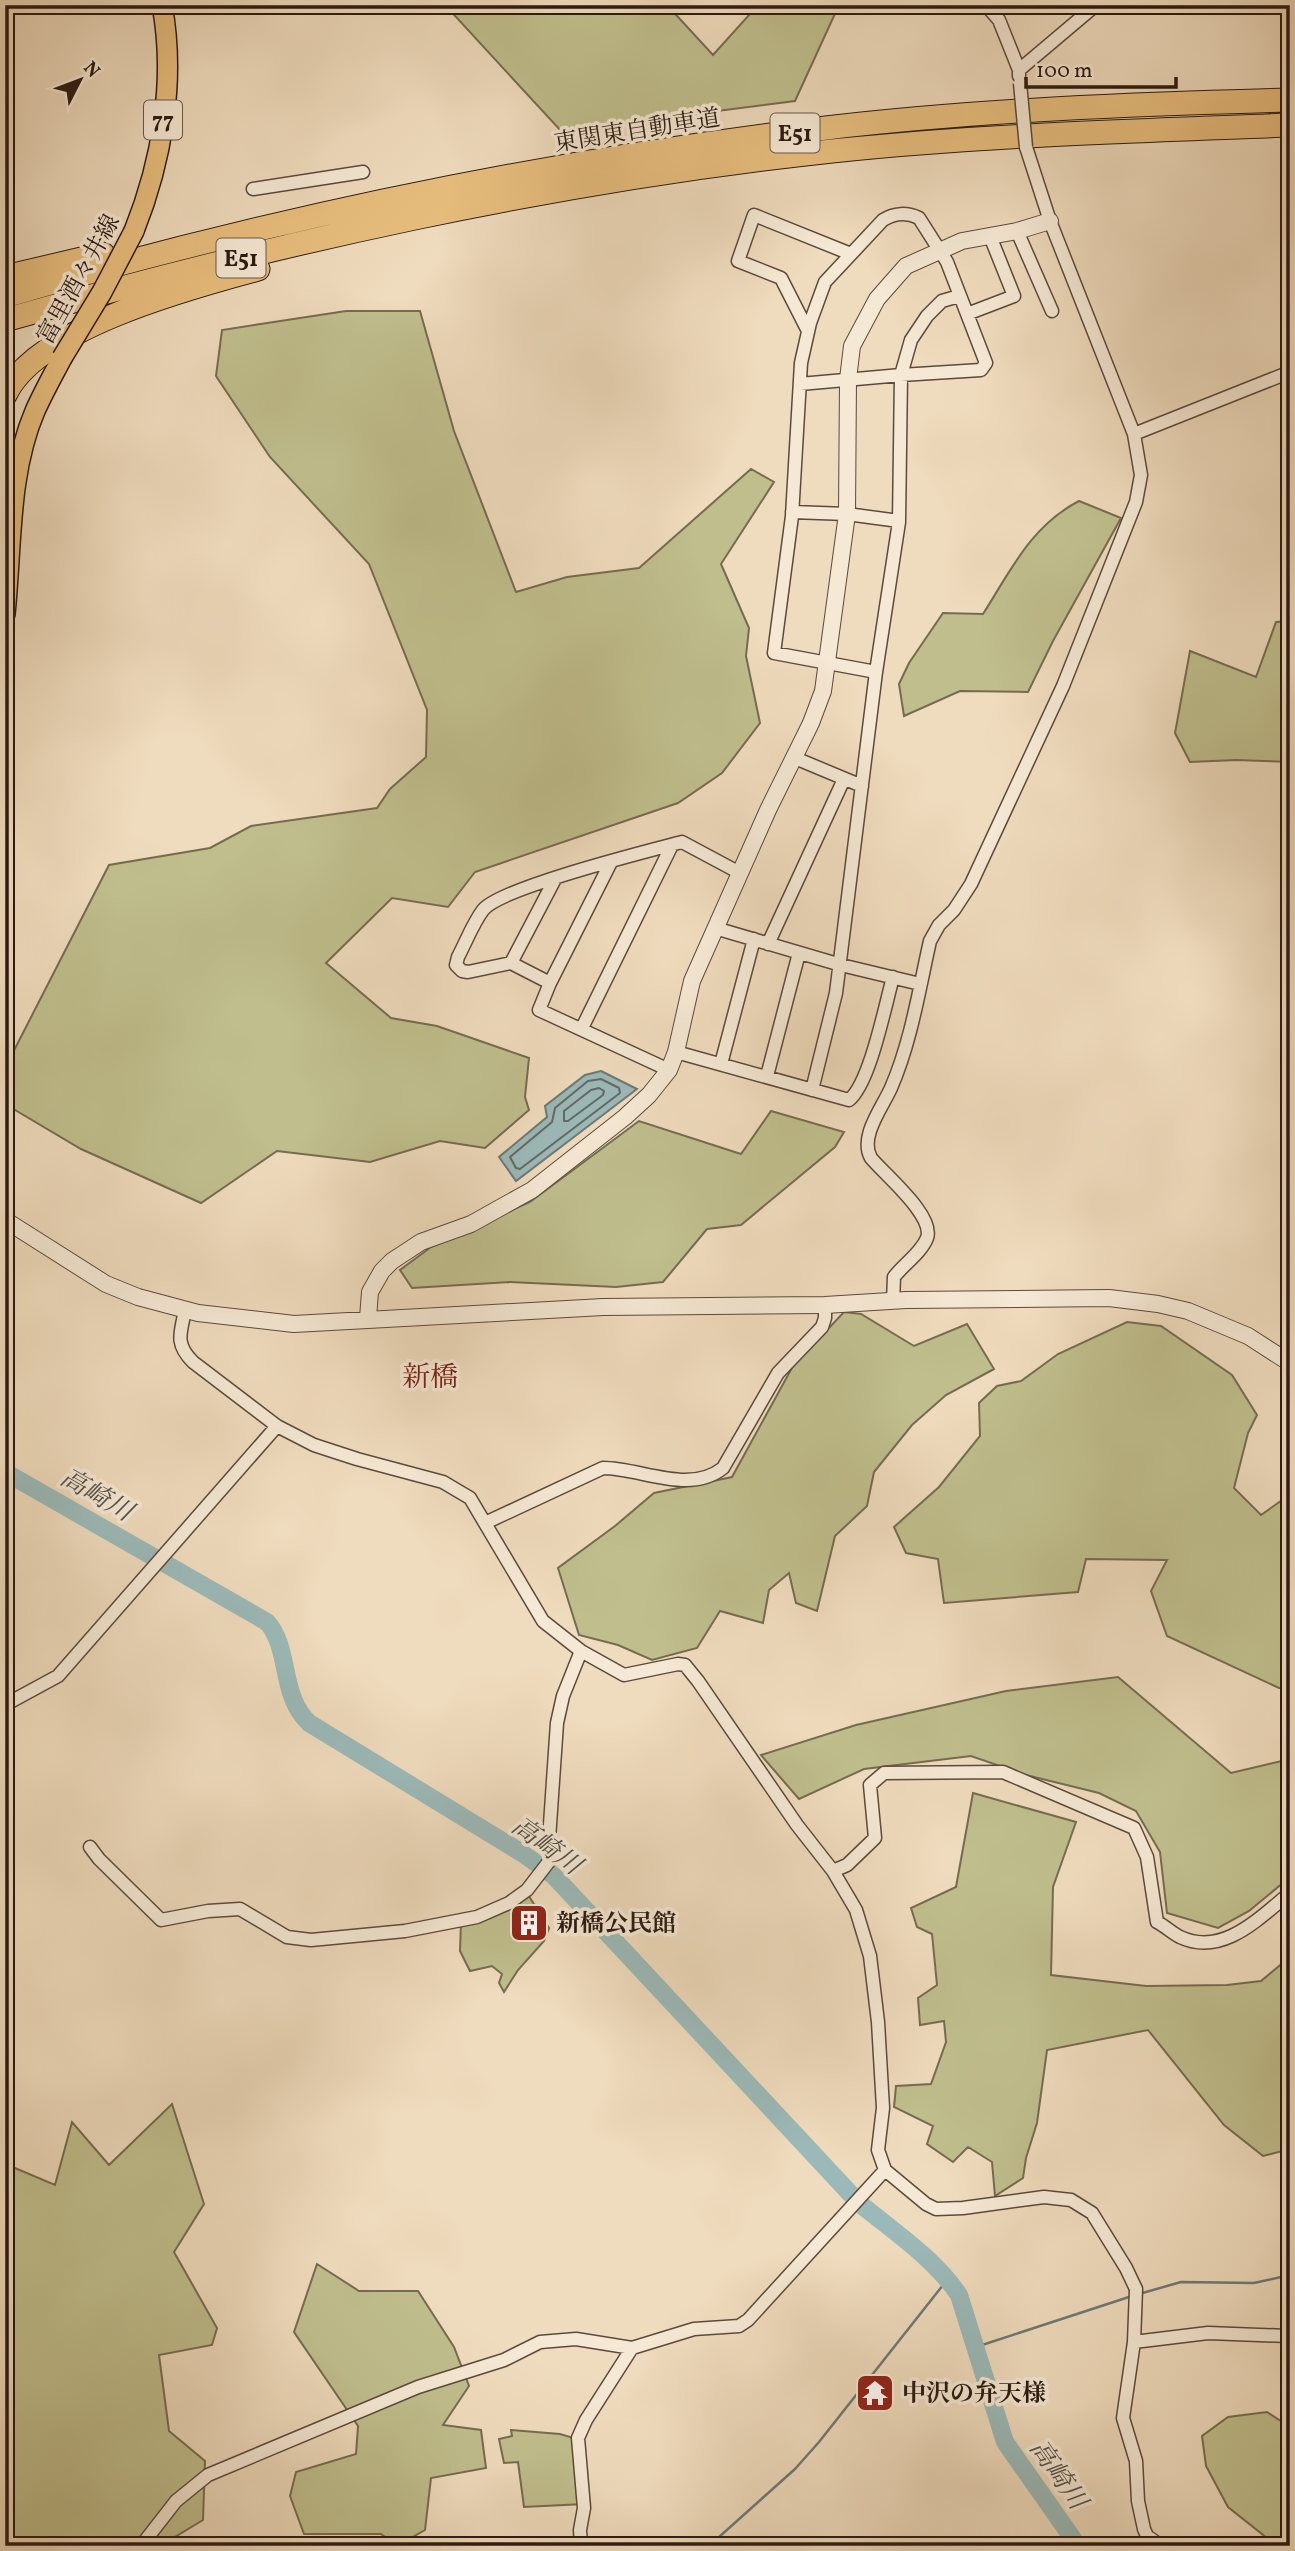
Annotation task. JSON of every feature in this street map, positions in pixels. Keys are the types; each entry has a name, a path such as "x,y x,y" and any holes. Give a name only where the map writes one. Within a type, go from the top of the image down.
{"highway":[{"name":"東関東自動車道","path":"5,296 137,260 306,219 449,188 577,166 827,128 1006,111 1290,100"},
{"name":"東関東自動車道","path":"5,320 222,262 371,228 699,168 832,151 1006,136 1290,125"},
{"path":"5,395 35,359 65,339 102,320 234,275 480,206"},
{"path":"5,277 211,232 306,219"}],"main road":[{"name":"富里酒々井線","path":"5,614 20,464 34,413 62,358 103,292 134,231 147,198 164,116 167,65 162,5"}],"street":[{"path":"893,1301 894,1277 921,1248 928,1236 928,1229 914,1204 872,1158 867,1146 869,1136 899,1067 934,932 961,902 971,884 1063,686 1111,571 1136,502 1140,475 1134,434 1051,221 1026,147 1019,76 999,20 986,5"},
{"path":"1019,76 1096,5"},
{"path":"253,189 363,172"},
{"path":"800,384 901,374 981,370 986,363 941,250 919,218 900,214 883,220 825,282 808,331 801,363 792,512 774,653 876,672"},
{"path":"808,331 781,278 738,261 754,215 851,254"},
{"path":"368,1318 370,1292 382,1271 392,1261 421,1242 471,1224 532,1191 625,1117 649,1095 669,1070 676,1052 692,981 819,701 828,663 847,514 848,379 852,346 877,299 906,266 962,241 1017,231 1051,221"},
{"path":"1017,231 1052,311"},
{"path":"967,314 1014,296 990,236"},
{"path":"813,1090 841,965 876,672 899,521 901,374 911,340 927,316 942,301 959,296"},
{"path":"1134,434 1290,372"},
{"path":"792,512 847,514 899,521"},
{"path":"795,758 862,786"},
{"path":"768,944 844,779"},
{"path":"550,983 511,963 468,972 462,971 456,965 484,909 496,899 682,842 740,873"},
{"path":"582,1028 672,845"},
{"path":"611,862 539,1010 669,1070"},
{"path":"511,963 555,879"},
{"path":"715,928 841,965 920,984"},
{"path":"721,1064 754,939"},
{"path":"766,1076 799,953"},
{"path":"676,1052 849,1100 856,1095 870,1060 893,977"},
{"path":"5,1220 106,1284 138,1297 185,1311 294,1324 603,1307 1109,1298 1188,1311 1248,1336 1290,1363"},
{"path":"485,1523 603,1468 622,1468 671,1480 713,1476 723,1468 778,1373 822,1327 825,1305"},
{"path":"185,1311 180,1335 183,1350 201,1368 277,1426 325,1448 443,1482 470,1498 543,1621 581,1651 624,1675 678,1664 685,1665 797,1825 833,1871 856,1910 870,1956 878,2022 883,2108 878,2150 885,2170 926,2204 936,2208 1044,2197 1071,2200 1084,2206 1105,2233 1126,2268 1136,2290 1134,2342 1123,2418 1136,2461 1138,2501 1144,2529 1147,2536 1161,2546"},
{"path":"12,1701 58,1676 277,1426"},
{"path":"90,1847 161,1920 208,1911 240,1909 288,1937 311,1940 405,1931 477,1917 509,1903 527,1890 554,1855 549,1839 557,1723 563,1696 581,1651"},
{"path":"833,1871 847,1865 875,1838 870,1785 884,1773 1003,1772 1134,1828 1147,1857 1157,1922 1181,1938 1207,1943 1237,1936 1290,1893"},
{"path":"141,2546 176,2501 208,2474 418,2387 504,2360 540,2342 576,2339 632,2348 694,2329 739,2326 748,2320 885,2170"},
{"path":"1134,2342 1208,2333 1287,2336 1290,2339"},
{"path":"581,2546 580,2530 584,2508 578,2438 586,2420 632,2348"}],"shaded area":[{"path":"445,5 667,5 713,55 758,5 839,5 795,101 561,131"},
{"path":"346,311 420,311 454,431 516,592 567,577 639,568 751,469 774,482 721,564 749,628 746,656 760,723 722,773 678,803 475,872 448,907 392,898 326,963 391,1018 437,1026 529,1058 525,1097 529,1110 485,1148 440,1141 370,1162 277,1151 201,1203 81,1149 5,1104 5,1068 109,865 210,848 251,826 377,808 390,789 426,757 427,710 369,564 270,457 216,376 222,330"},
{"path":"1079,501 1121,518 1028,692 960,691 904,716 899,684 909,663 943,613 983,614 1023,550 1048,523"},
{"path":"1290,621 1290,762 1190,762 1175,733 1190,651 1256,677 1276,622"},
{"path":"771,1111 844,1132 835,1147 741,1225 707,1229 663,1282 616,1287 510,1282 412,1288 400,1270 431,1247 530,1202 639,1121 741,1154"},
{"path":"844,1312 861,1314 914,1346 967,1324 994,1369 946,1395 912,1425 874,1472 867,1506 835,1536 817,1611 796,1603 789,1573 769,1590 763,1623 720,1611 697,1648 652,1660 618,1645 579,1635 558,1568 654,1493 732,1477 793,1366"},
{"path":"1127,1322 1161,1326 1232,1375 1257,1415 1248,1433 1234,1488 1261,1515 1290,1497 1290,1688 1279,1688 1167,1636 1151,1591 1167,1560 1086,1559 1078,1592 944,1603 938,1559 906,1553 894,1527 939,1487 980,1436 979,1403 997,1386 1021,1381 1058,1354"},
{"path":"1118,1677 1231,1773 1290,1759 1290,1877 1249,1911 1218,1928 1167,1913 1160,1852 1136,1811 1099,1793 1026,1775 971,1756 864,1769 799,1799 761,1755 856,1725 1006,1691"},
{"path":"973,1793 1076,1822 1053,1887 1051,1975 1146,1986 1227,1985 1261,1981 1290,1957 1290,2149 1263,2156 1224,2125 1148,2030 1047,2050 1037,2123 1023,2178 995,2196 992,2162 968,2147 953,2162 927,2144 933,2126 894,2107 896,2086 931,2084 946,2042 944,2021 920,2025 918,1998 937,1985 932,1934 917,1927 911,1908 956,1887"},
{"path":"527,1893 549,1928 544,1941 518,1970 504,1992 499,1983 502,1974 492,1966 470,1971 460,1951 461,1922"},
{"path":"172,2104 204,2204 174,2252 217,2328 212,2345 159,2355 169,2431 205,2461 203,2520 160,2546 5,2546 5,2169 15,2168 55,2185 72,2122 109,2165"},
{"path":"317,2264 359,2291 418,2291 454,2347 469,2386 443,2425 481,2430 486,2468 431,2478 425,2530 397,2546 381,2534 304,2534 290,2496 296,2472 356,2454 358,2426 294,2332"},
{"path":"1267,2412 1290,2427 1290,2546 1277,2546 1228,2507 1206,2466 1202,2436 1228,2417"},
{"path":"511,2430 560,2434 577,2439 584,2504 524,2507 518,2462 504,2463 499,2439 512,2436"}],"water":[{"path":"601,1071 637,1089 516,1181 499,1157 547,1117 545,1106 585,1075"}],"waterway":[{"name":"高崎川","path":"5,1472 267,1622 279,1645 293,1699 309,1723 522,1853 554,1876 859,2203 912,2246 949,2282 959,2295 1005,2442 1078,2546"},
{"path":"1139,2294 1181,2282 1254,2283 1290,2275"},
{"path":"709,2546 795,2469 947,2280"},
{"path":"976,2347 1132,2296"}],"place":[{"name":"新橋公民館","path":"529,1923"},
{"name":"中沢の弁天様","path":"875,2393"}],"district":[{"name":"新橋","path":"430,1376"}]}
